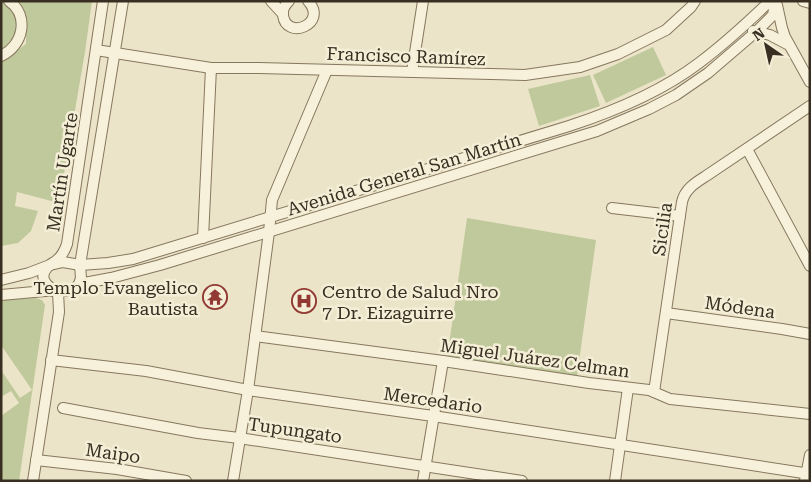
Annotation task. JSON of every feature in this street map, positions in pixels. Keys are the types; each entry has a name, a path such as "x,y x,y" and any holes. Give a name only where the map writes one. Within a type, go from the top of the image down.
{"street":[{"path":"1,56 14,47 22,29 18,11 9,1"},
{"name":"Martín Ugarte","path":"50,266 63,254 67,244 104,1"},
{"name":"Martín Ugarte","path":"79,284 81,278 80,265 123,1"},
{"path":"271,1 283,14"},
{"path":"289,1 283,9 283,14 284,19 294,28 304,28 312,21 314,17 312,7 308,1"},
{"path":"412,72 423,1"},
{"name":"Francisco Ramírez","path":"96,50 211,68 525,76 580,67 618,54 666,30 695,1"},
{"path":"774,1 789,45 810,82"},
{"name":"Avenida General San Martín","path":"1,280 67,262 80,265 108,263 133,258 569,126 644,97 668,83 699,64 768,3 774,1 773,14 757,31 708,73 676,95 628,119 570,140 160,265 79,284 75,289 66,292 45,291 1,295"},
{"path":"803,1 810,3"},
{"path":"737,32 757,31 770,35 789,45"},
{"path":"203,238 211,68"},
{"path":"233,481 248,390 272,200 327,70"},
{"name":"Sicilia","path":"654,392 683,197 690,188 810,106"},
{"path":"747,149 810,266"},
{"path":"612,208 680,216"},
{"path":"33,481 59,312 58,292 45,284 45,272 50,266"},
{"name":"Módena","path":"666,313 810,334"},
{"name":"Miguel Juárez Celman","path":"255,336 628,388 654,392 670,399 810,414"},
{"name":"Mercedario","path":"51,360 146,371 248,390 433,416 807,476"},
{"path":"422,481 443,361"},
{"path":"615,481 628,388"},
{"name":"Tupungato","path":"63,408 198,433 522,481"},
{"path":"807,476 810,454"},
{"name":"Maipo","path":"36,460 117,469 186,481"}],"green space":[{"path":"1,1 11,7 16,14 18,35 1,54"},
{"path":"14,1 92,1 59,203 17,192 15,206 38,211 31,231 18,243 1,246 1,62 26,44 26,30"},
{"path":"653,47 666,75 606,103 593,75"},
{"path":"590,75 600,106 539,126 528,89"},
{"path":"467,218 596,240 577,376 447,359"},
{"path":"35,298 42,300 45,305 19,481 1,481 1,416 19,403 11,391 1,397 1,370 20,398 32,390 1,345 1,299"}],"place":[{"name":"Templo Evangelico Bautista","path":"215,297"},
{"name":"Centro de Salud Nro 7 Dr. Eizaguirre","path":"304,301"}]}
